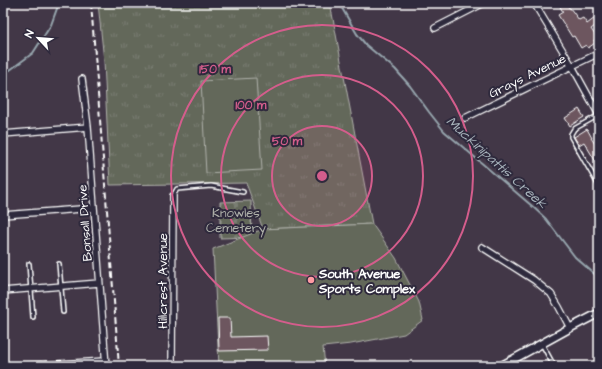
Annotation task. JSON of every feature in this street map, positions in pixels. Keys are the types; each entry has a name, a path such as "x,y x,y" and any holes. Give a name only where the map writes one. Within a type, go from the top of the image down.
{"street":[{"path":"435,28 484,3"},
{"path":"534,3 572,66 599,115"},
{"name":"Grays Avenue","path":"465,118 599,53"},
{"name":"Bonsall Drive","path":"82,79 88,127 106,364"},
{"path":"3,134 88,127"},
{"name":"Hillcrest Avenue","path":"172,366 173,196"},
{"path":"3,214 94,208"},
{"path":"482,247 534,280 550,294 559,306 570,328"},
{"path":"3,291 99,283"},
{"path":"503,366 599,313"},
{"path":"26,366 106,364"}],"lane":[{"path":"599,115 574,129 571,137 599,186"},
{"path":"173,196 177,189 211,186 243,192"},
{"path":"29,264 33,317"},
{"path":"60,264 63,312"},
{"path":"542,344 554,366"}],"green space":[{"path":"98,3 330,3 372,224 263,229 246,183 110,185 104,61"},
{"path":"256,78 262,170 206,173 201,81"},
{"name":"Knowles Cemetery","path":"251,201 252,237 220,238 220,202"},
{"name":"South Avenue Sports Complex","path":"372,224 396,258 419,302 423,320 404,334 351,344 323,347 325,366 219,366 213,249 263,229"}],"building":[{"path":"558,3 566,3 579,20 583,18 587,24 599,15 599,23 591,29 597,38 594,40 595,43 588,48 586,45 581,48 558,15 563,12"},
{"path":"579,109 584,117 570,126 565,118"},
{"path":"587,129 599,150 599,167 584,142 579,145 574,137"},
{"path":"218,318 230,318 231,337 267,336 268,350 219,351"}],"waterway":[{"name":"Muckinipattis Creek","path":"3,74 33,53 51,25 59,3"},
{"name":"Muckinipattis Creek","path":"339,3 357,34 366,45 395,69 410,86 444,131 546,219 575,257 599,278"}],"railway":[{"path":"91,3 119,366"}],"place":[{"name":"South Avenue Sports Complex","path":"311,280"}]}
